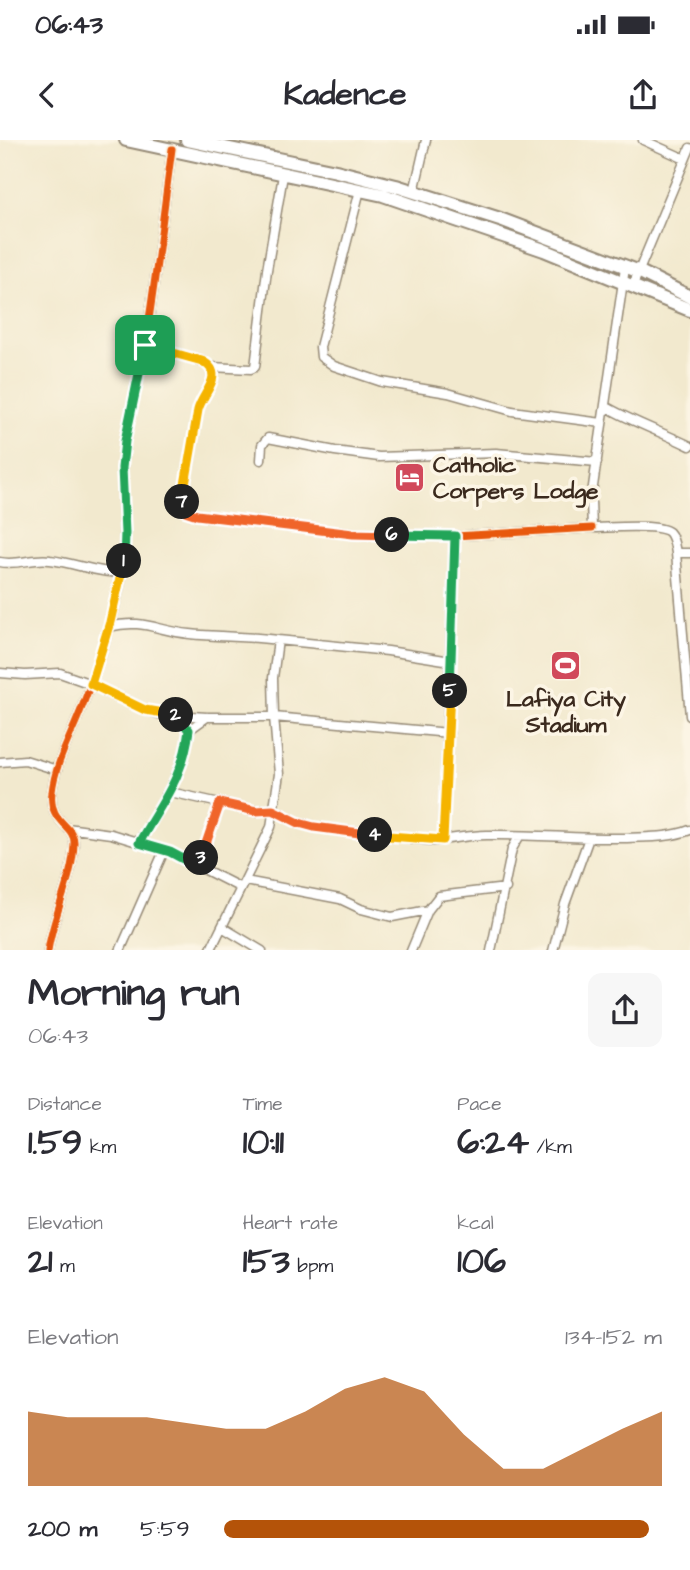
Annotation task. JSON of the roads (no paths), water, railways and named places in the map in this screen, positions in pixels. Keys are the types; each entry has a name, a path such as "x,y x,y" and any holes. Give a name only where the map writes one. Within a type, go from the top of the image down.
{"highway":[{"path":"126,140 383,195 627,278 640,272 690,297"},
{"path":"187,140 336,171 500,219 690,310"}],"street":[{"path":"414,192 426,140"},
{"path":"643,140 685,159"},
{"path":"640,272 690,148"},
{"path":"48,950 69,875 74,840 56,817 52,808 52,792 57,770 91,684 122,573 125,533 122,468 125,441 145,345 172,149"},
{"path":"145,345 202,361 211,367 255,367 267,270 284,175"},
{"path":"360,190 320,347 321,357 334,366 382,382 448,393 512,411 602,423"},
{"path":"592,528 592,500 602,423 627,278"},
{"path":"211,367 212,380 209,390 199,404 191,441 183,498 185,511 197,515 353,534 455,536 592,528 663,529 672,537 676,553 690,716"},
{"path":"605,406 627,419 690,446"},
{"path":"261,460 262,445 268,438 335,452 379,457 496,453 597,462"},
{"path":"443,840 455,536"},
{"path":"676,553 690,553"},
{"path":"0,562 18,563 46,559 105,573 122,573"},
{"path":"109,626 141,623 185,634 388,651 451,661"},
{"path":"211,950 268,835 279,774 273,678 278,640"},
{"path":"0,673 25,675 54,671 91,684 145,710 177,715 274,717 449,733"},
{"path":"177,715 189,730"},
{"path":"139,843 170,792 185,758 189,730 207,717"},
{"path":"0,762 24,760 57,770"},
{"path":"170,792 256,811 273,810 314,827 443,840 453,837 505,836 674,836 690,830"},
{"path":"198,867 220,803"},
{"path":"67,828 111,834 164,851 243,885 340,899 361,909 392,917 428,910"},
{"path":"505,836 512,849"},
{"path":"491,950 512,849 519,837"},
{"path":"553,950 565,904 589,838"},
{"path":"120,950 164,851"},
{"path":"411,950 434,900 446,894 506,888"},
{"path":"222,927 262,950"}],"place":[{"name":"Catholic Corpers Lodge","path":"410,478"},
{"name":"Lafiya City Stadium","path":"566,665"}]}
